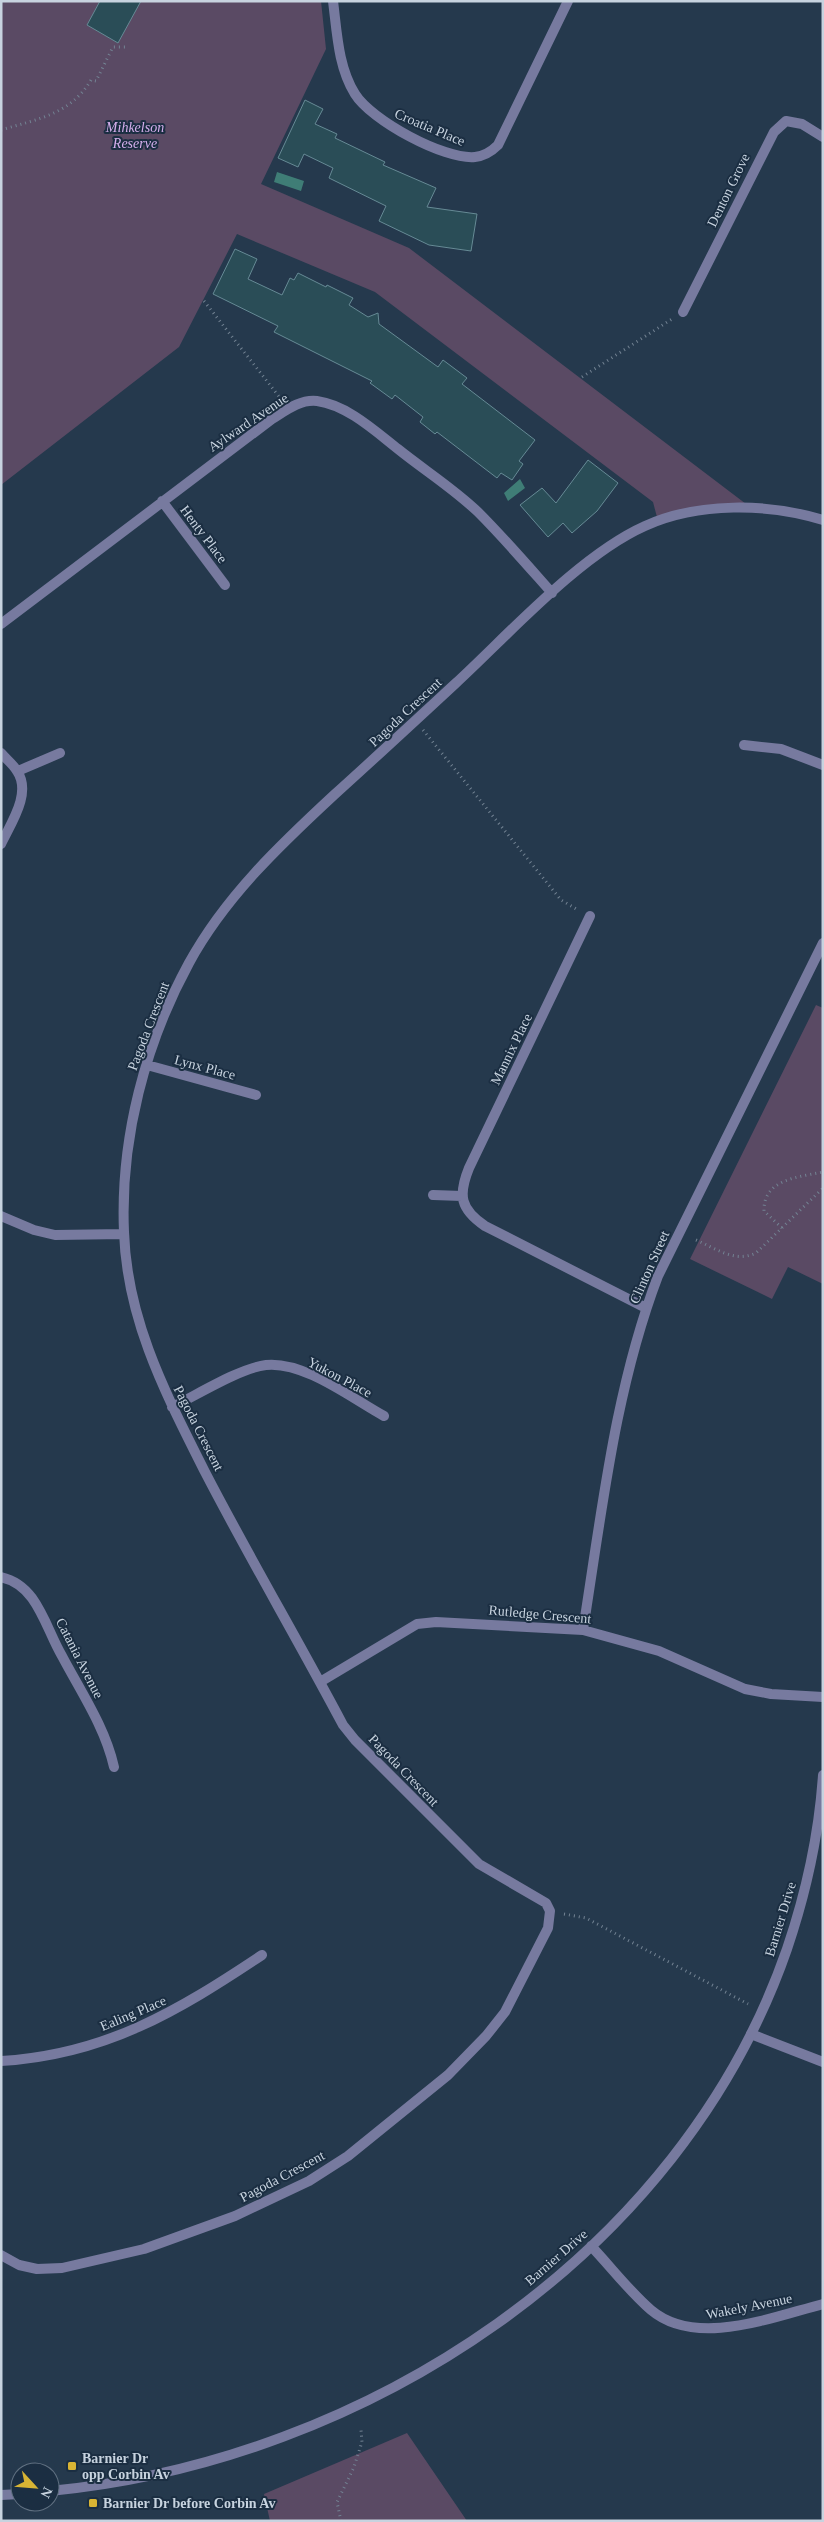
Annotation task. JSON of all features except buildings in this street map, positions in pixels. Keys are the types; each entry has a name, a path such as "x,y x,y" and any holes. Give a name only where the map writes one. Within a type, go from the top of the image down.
{"street":[{"name":"Croatia Place","path":"334,1 339,47 345,74 364,106 386,123 410,136 456,155 474,157 493,150 504,135 568,1"},
{"name":"Denton Grove","path":"683,312 774,132 786,121 794,121 823,137"},
{"name":"Aylward Avenue","path":"1,624 162,501 288,409 309,401 340,408 449,487 478,512 552,593"},
{"name":"Henty Place","path":"162,501 225,585"},
{"name":"Pagoda Crescent","path":"1,2255 19,2265 48,2269 62,2268 139,2251 217,2224 309,2181 378,2133 448,2075 486,2036 506,2012 548,1928 550,1911 537,1897 495,1875 479,1864 446,1834 355,1740 343,1725 222,1504 150,1360 134,1305 124,1234 124,1194 130,1135 137,1099 147,1065 175,991 190,961 224,910 289,837 552,593 586,564 646,525 689,511 750,508 822,517"},
{"path":"744,745 781,749 823,765"},
{"path":"1,753 18,771 23,787 20,803 1,844"},
{"path":"18,771 60,753"},
{"name":"Mannix Place","path":"462,1196 468,1168 590,916"},
{"name":"Clinton Street","path":"582,1630 617,1424 646,1308 658,1276 823,943"},
{"name":"Lynx Place","path":"147,1065 256,1095"},
{"path":"433,1195 462,1196 468,1213 485,1226 646,1308"},
{"path":"1,1216 34,1230 55,1235 124,1234"},
{"name":"Yukon Place","path":"172,1407 245,1370 265,1365 282,1365 305,1372 384,1416"},
{"name":"Catania Avenue","path":"1,1577 11,1579 21,1586 32,1598 45,1619 61,1654 109,1745 114,1768"},
{"name":"Rutledge Crescent","path":"320,1682 417,1624 436,1622 582,1630 659,1651 751,1691 823,1697"},
{"name":"Barnier Drive","path":"60,2489 161,2474 272,2441 332,2417 398,2384 474,2339 539,2292 591,2246 638,2199 681,2147 714,2101 762,2012 783,1960 802,1900 813,1851 823,1775"},
{"name":"Ealing Place","path":"1,2061 50,2055 81,2048 148,2024 185,2006 262,1956"},
{"path":"751,2034 823,2062"},
{"name":"Wakely Avenue","path":"591,2246 652,2310 674,2323 687,2327 715,2329 823,2304"}],"path":[{"path":"1,130 52,114 73,103 90,80 96,81 113,47 125,47"},
{"path":"204,301 288,409"},
{"path":"582,377 654,328 683,312"},
{"path":"415,721 561,900 590,916"},
{"path":"782,1228 764,1211 764,1205 770,1192 776,1184 788,1179 823,1172"},
{"path":"696,1240 736,1258 746,1258 756,1253 823,1188"},
{"path":"550,1911 586,1918 762,2012"},
{"path":"341,2521 337,2502 354,2467 362,2442 361,2430"}],"green space":[{"name":"Mihkelson Reserve","path":"1,1 321,1 326,49 261,184 409,248 750,507 658,521 653,502 375,292 237,234 179,347 1,485"},
{"path":"816,1005 823,1008 823,1284 788,1267 772,1299 690,1259"},
{"path":"407,2433 467,2521 270,2521 264,2494"}],"shaded area":[{"path":"277,172 304,181 301,191 274,182"},
{"path":"520,479 525,488 508,501 504,493"}],"place":[{"name":"Barnier Dr opp Corbin Av","path":"72,2466"},
{"name":"Barnier Dr before Corbin Av","path":"93,2503"}]}
